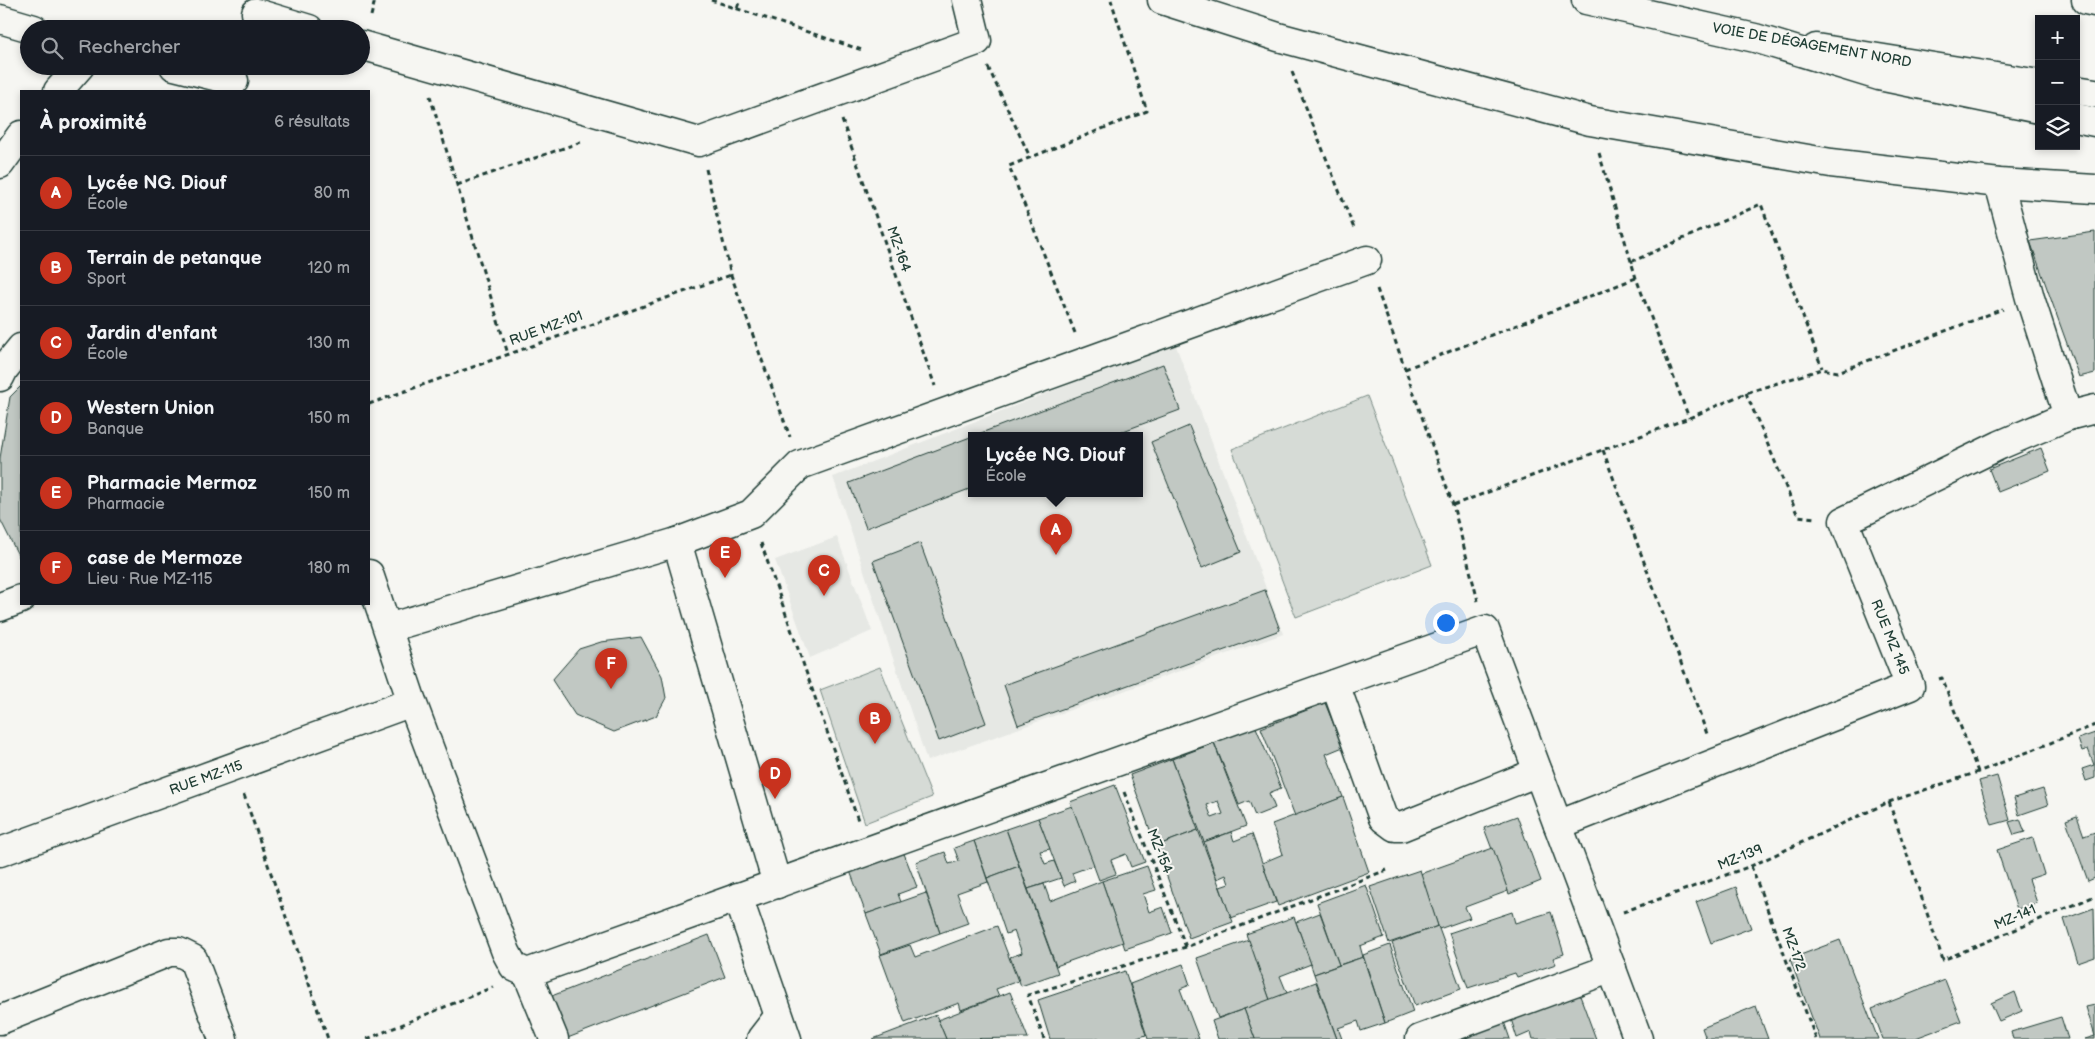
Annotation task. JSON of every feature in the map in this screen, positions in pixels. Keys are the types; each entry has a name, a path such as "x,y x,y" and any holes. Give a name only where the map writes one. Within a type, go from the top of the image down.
{"main road":[{"path":"370,48 699,142 977,41 967,0"},
{"path":"1162,0 1278,37 1590,121 1831,164 1999,183 2095,189"},
{"name":"VOIE DE DÉGAGEMENT NORD","path":"1586,0 1755,38 2035,83"},
{"path":"2086,0 2095,2"},
{"path":"256,14 277,20"},
{"path":"0,19 20,25"},
{"path":"1755,38 1879,76 2035,108"},
{"path":"59,90 72,75"},
{"path":"213,75 235,80"},
{"path":"2080,91 2095,93"},
{"path":"2080,119 2095,122"},
{"path":"0,164 20,136"},
{"path":"1999,183 2030,298 2068,416"},
{"path":"388,628 677,542 751,514 800,465 1367,260"},
{"path":"0,377 20,349"},
{"path":"1844,521 2000,445 2068,416 2095,409"},
{"name":"RUE MZ 145","path":"1558,825 1910,686 1844,521"},
{"path":"677,542 777,884"},
{"path":"370,577 412,702 506,952 514,967 527,973 554,1039"},
{"path":"0,607 20,599"},
{"path":"527,973 1485,630 1638,1039"},
{"path":"1335,684 1383,818 1395,827 1401,827 1538,772"},
{"name":"RUE MZ-115","path":"0,852 412,702"},
{"path":"738,897 782,1028 761,1039"},
{"path":"0,1020 169,952 179,952 193,959 223,1039"},
{"path":"1420,1039 1612,968"}],"path":[{"path":"711,0 864,51"},
{"path":"738,8 740,0"},
{"path":"1086,361 1009,166 1147,111 1111,0"},
{"path":"1278,37 1367,260 1453,505 1485,630"},
{"path":"977,41 1030,157"},
{"path":"420,62 508,354"},
{"name":"MZ-164","path":"832,93 945,412"},
{"path":"1590,121 1636,278 1689,418"},
{"path":"457,186 587,140"},
{"path":"699,142 731,274 800,465"},
{"path":"1631,262 1761,204 1822,368"},
{"name":"RUE MZ-101","path":"370,404 731,274"},
{"path":"1405,369 1636,278"},
{"path":"1453,505 1689,418 1746,393 1822,368 1838,372 2030,298"},
{"path":"1746,393 1798,516 1844,521"},
{"path":"1603,450 1717,762"},
{"path":"751,514 869,851"},
{"path":"1942,678 1978,772"},
{"name":"MZ-139","path":"1594,923 1752,866 1889,802 1978,772 2095,725"},
{"name":"MZ-154","path":"1113,764 1186,947"},
{"path":"234,766 328,1039"},
{"name":"MZ-141","path":"1889,802 1943,960 2095,896"},
{"name":"MZ-172","path":"1752,866 1816,1039"},
{"path":"1044,1039 1028,995 1186,947 1387,870"},
{"path":"367,1039 527,973"}],"shaded area":[{"path":"1175,343 1283,634 927,761 833,477"},
{"path":"1367,396 1432,565 1296,617 1232,449"},
{"path":"837,537 872,631 810,658 775,560"},
{"path":"880,667 932,797 865,823 820,690"}],"building":[{"path":"2095,232 2095,373 2079,377 2030,241"},
{"path":"1163,364 1180,410 1121,432 984,432"},
{"path":"20,387 20,559 0,519 0,458 10,397"},
{"path":"1189,426 1241,552 1202,568 1151,442"},
{"path":"968,438 968,490 866,528 849,483"},
{"path":"2041,448 2050,471 1998,492 1989,469"},
{"path":"920,543 986,723 939,741 873,561"},
{"path":"1265,590 1280,630 1018,725 1004,685"},
{"path":"641,637 662,676 666,698 656,716 614,732 575,715 552,680 579,649 601,642"},
{"path":"1325,703 1343,747 1326,754 1343,797 1295,816 1261,728"},
{"path":"1253,720 1281,788 1269,793 1275,808 1255,816 1249,801 1239,805 1212,737"},
{"path":"2095,733 2095,778 2086,781 2082,769 2094,765 2088,749 2082,751 2078,739"},
{"path":"1214,743 1246,826 1204,842 1172,759","holes":["1218,801 1223,814 1212,818 1207,805"]},
{"path":"1172,759 1198,830 1156,846 1130,775"},
{"path":"1997,776 2010,820 1992,825 1979,781"},
{"path":"1115,785 1145,862 1131,867 1126,854 1111,860 1116,874 1099,880 1070,802"},
{"path":"2043,789 2048,805 2019,815 2014,798"},
{"path":"1343,797 1369,872 1278,906 1262,863 1283,854 1272,824"},
{"path":"1072,806 1094,865 1072,873 1075,881 1064,886 1038,818"},
{"path":"1517,816 1541,881 1509,894 1484,828"},
{"path":"2077,816 2084,836 2095,832 2095,878 2088,881 2066,820"},
{"path":"1038,818 1050,849 1040,851 1045,864 1054,861 1061,878 1028,889 1006,829"},
{"path":"2020,819 2025,832 2014,835 2009,822"},
{"path":"1006,829 1019,866 987,878 974,841"},
{"path":"1198,830 1233,922 1189,938 1156,846"},
{"path":"1231,832 1234,841 1252,834 1276,902 1231,918 1220,887 1229,884 1226,875 1217,879 1204,842"},
{"path":"2033,838 2044,874 2029,879 2037,903 2017,909 1997,850"},
{"path":"974,841 988,882 957,893 968,923 940,933 916,862 945,852 949,864 959,861 954,848"},
{"path":"1493,848 1508,891 1465,907 1470,918 1439,929 1420,874"},
{"path":"903,851 917,887 898,894 901,902 866,914 850,871"},
{"path":"1019,866 1058,973 1021,986 1010,957 1022,953 1014,931 1006,934 987,878"},
{"path":"1147,866 1156,890 1143,894 1149,912 1163,907 1172,933 1125,949 1102,881"},
{"path":"1420,870 1438,926 1389,943 1370,887"},
{"path":"1102,881 1123,942 1056,966 1028,889 1044,884 1050,901"},
{"path":"1366,885 1384,937 1360,946 1363,957 1339,965 1317,903"},
{"path":"1736,887 1751,928 1711,943 1696,902"},
{"path":"926,893 940,933 881,954 866,914"},
{"path":"2094,908 2095,957 2078,963 2064,919"},
{"path":"1512,912 1515,923 1551,912 1564,954 1553,958 1556,964 1517,977 1515,973 1468,988 1449,933"},
{"path":"1320,913 1339,965 1314,974 1296,922"},
{"path":"1294,917 1311,964 1280,976 1287,993 1270,1000 1246,934"},
{"path":"997,926 1018,981 996,989 999,996 961,1010 959,1003 905,1023 880,955 910,945 915,957"},
{"path":"1438,926 1461,989 1415,1006 1392,943"},
{"path":"709,935 725,977 565,1039 549,997"},
{"path":"1249,940 1270,1000 1218,1018 1197,958"},
{"path":"1840,940 1878,1039 1820,1039 1790,959"},
{"path":"1390,945 1413,1012 1385,1023 1363,955"},
{"path":"1363,957 1385,1023 1361,1031 1358,1021 1338,1028 1342,1039 1337,1039 1314,974"},
{"path":"1183,964 1190,985 1180,989 1199,1039 1148,1039 1130,984"},
{"path":"1125,971 1146,1035 1134,1039 1050,1039 1038,1000"},
{"path":"1945,980 1961,1021 1913,1039 1883,1039 1872,1009"},
{"path":"1316,982 1337,1039 1255,1039 1244,1009"},
{"path":"1010,992 1028,1038 946,1039 938,1020"},
{"path":"2015,992 2022,1011 1999,1021 1991,1003"},
{"path":"1579,993 1596,1039 1533,1039 1531,1032 1517,1038 1511,1019"},
{"path":"2095,1005 2095,1036 2086,1007"},
{"path":"1756,1006 1768,1039 1706,1039 1702,1028"},
{"path":"1244,1009 1255,1039 1218,1039 1212,1021"},
{"path":"936,1015 946,1039 873,1039"},
{"path":"1502,1016 1510,1039 1440,1039"},
{"path":"2061,1017 2068,1039 2013,1039 2011,1032"}],"place":[{"name":"Lycée NG. Diouf","path":"1056,555"},
{"name":"Pharmacie Mermoz","path":"725,578"},
{"name":"Jardin d'enfant","path":"824,596"},
{"name":"case de Mermoze","path":"611,689"},
{"name":"Terrain de petanque","path":"875,744"},
{"name":"Western Union","path":"775,799"}]}
